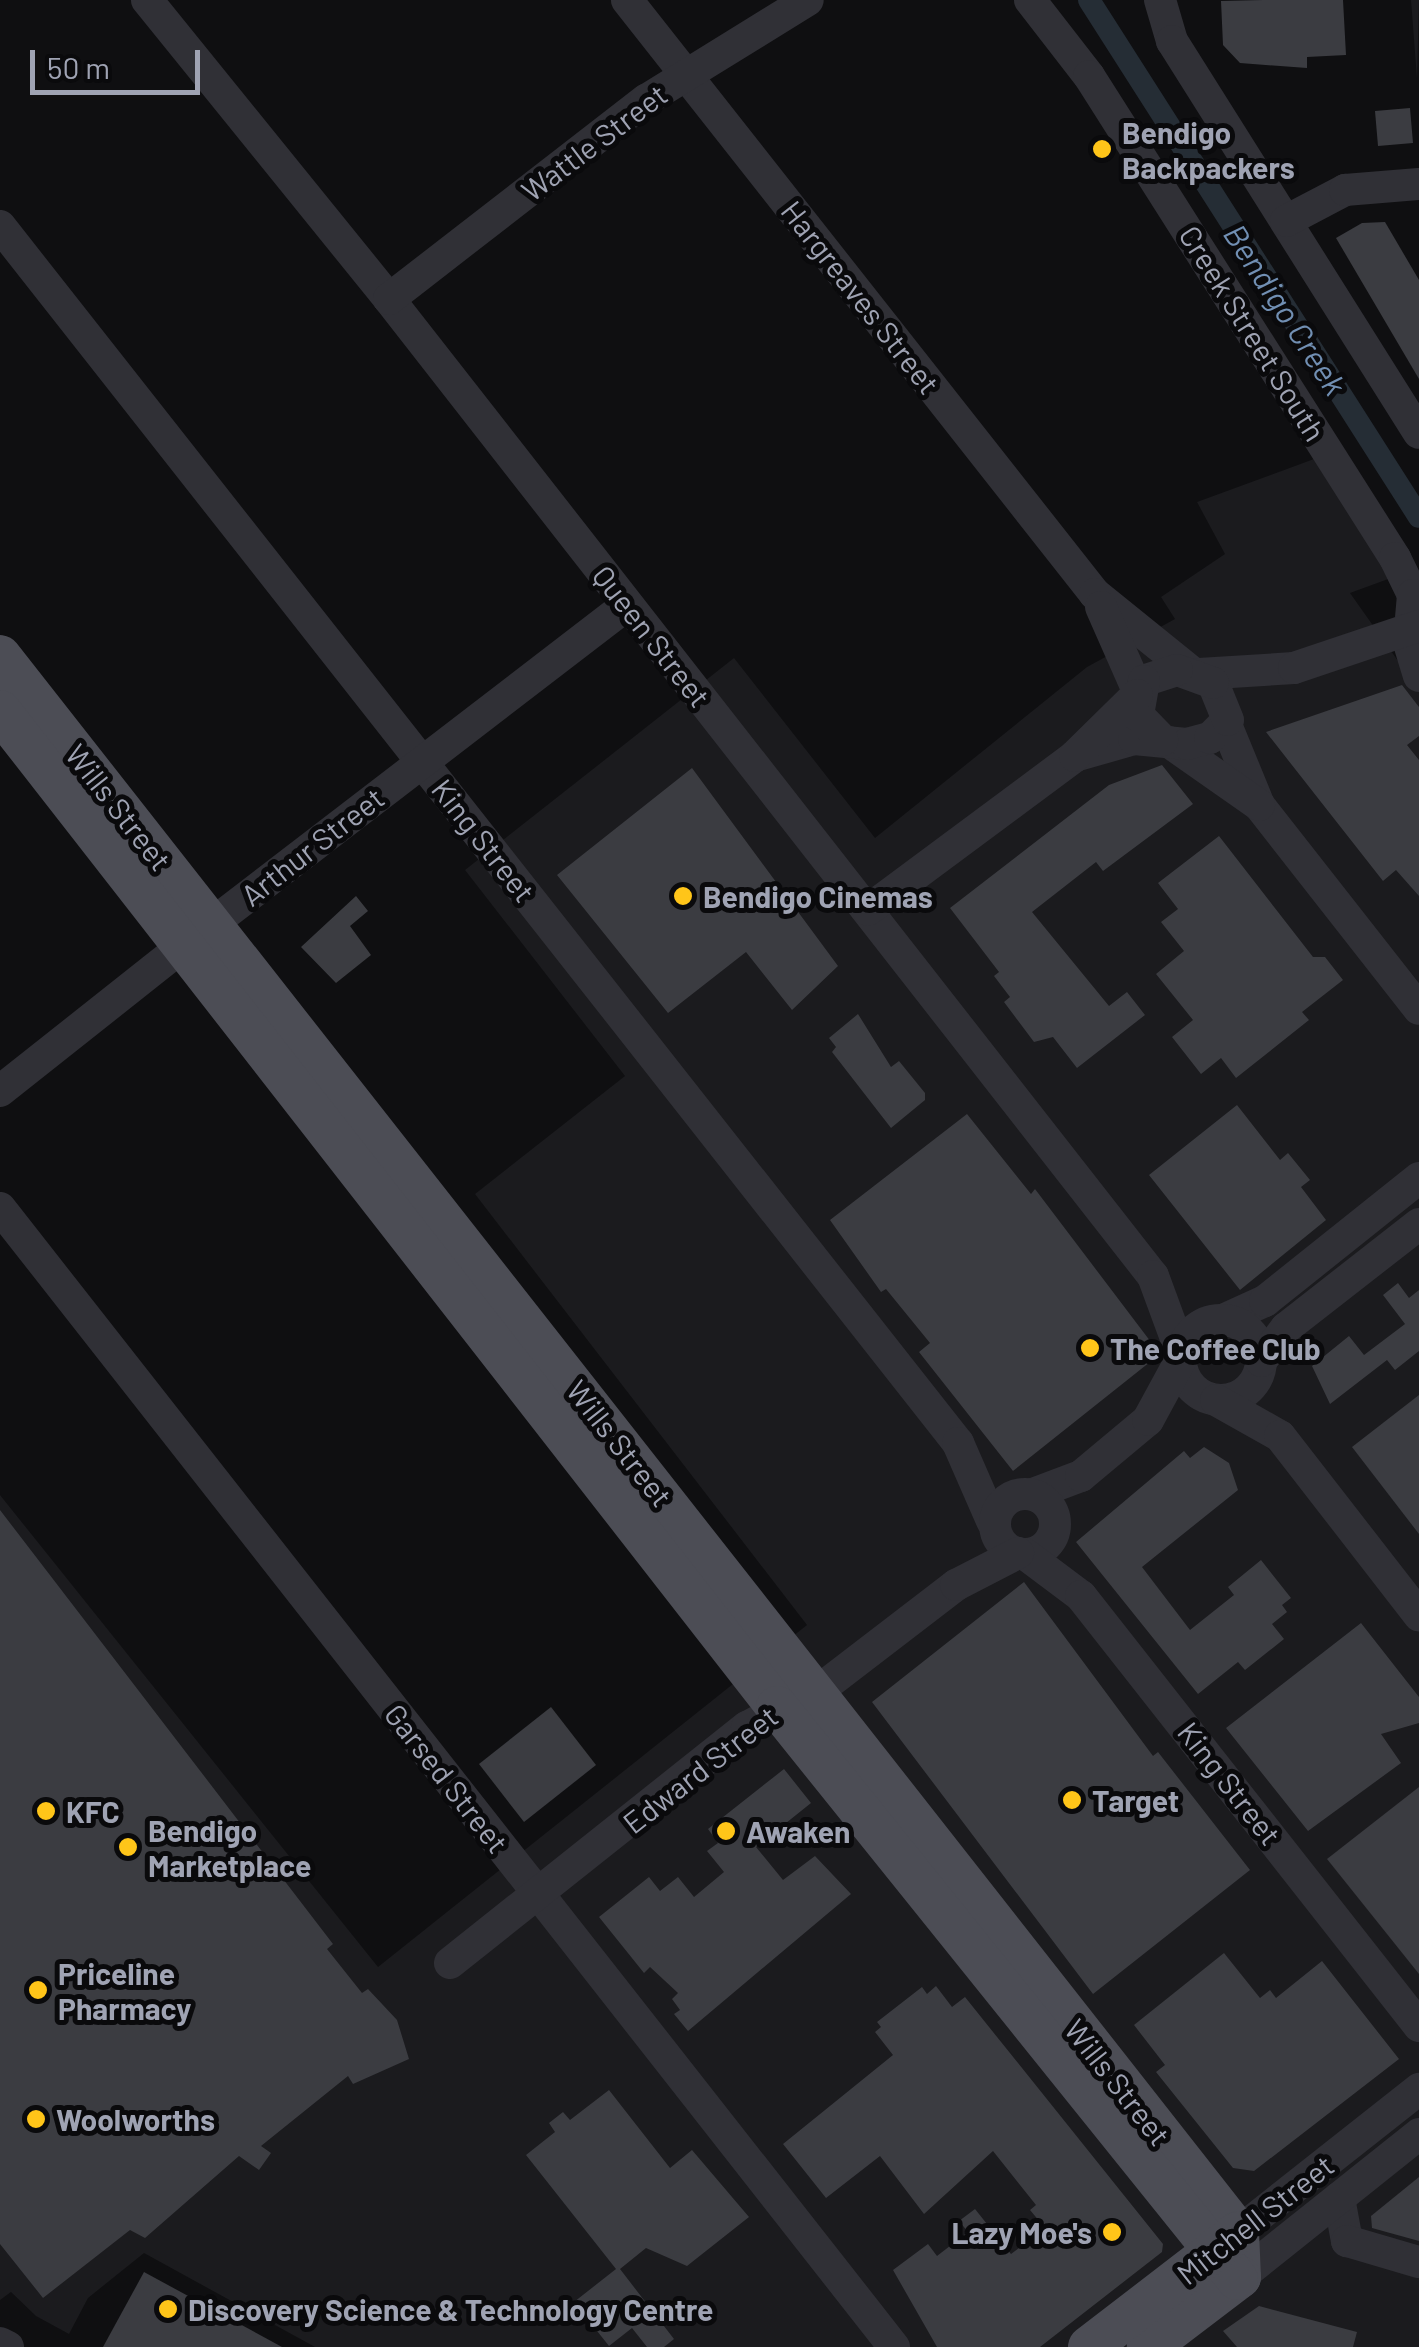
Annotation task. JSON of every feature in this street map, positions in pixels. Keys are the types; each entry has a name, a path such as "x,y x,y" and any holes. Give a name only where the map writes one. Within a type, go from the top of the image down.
{"main road":[{"name":"Wills Street","path":"0,656 198,934 1232,2260"},
{"name":"Wills Street","path":"0,711 198,934"},
{"name":"Mitchell Street","path":"1090,2347 1162,2329 1232,2260"}],"street":[{"name":"Queen Street","path":"147,0 389,299 1153,1276 1181,1356"},
{"name":"Hargreaves Street","path":"627,0 1095,594 1196,674"},
{"name":"Wattle Street","path":"389,299 686,76 808,0"},
{"name":"Creek Street South","path":"1030,0 1088,76 1395,558 1413,594 1411,628 1419,676"},
{"path":"1160,0 1172,41 1419,432"},
{"path":"1286,221 1345,190 1419,184"},
{"name":"King Street","path":"0,226 968,1456 992,1524"},
{"name":"Hargreaves Street","path":"1095,594 1137,693"},
{"name":"Arthur Street","path":"0,1091 627,605"},
{"path":"868,910 1075,756 1161,671 1196,674 1294,668 1411,628"},
{"path":"1075,756 1126,740 1193,744 1227,726 1249,699 1294,668"},
{"path":"1196,674 1222,695 1227,726 1259,805 1419,1009"},
{"path":"1137,693 1141,720 1165,741 1259,805"},
{"path":"1081,1476 1043,1548 1022,1553 992,1524 1011,1498 1081,1476 1148,1420 1195,1328 1265,1301 1419,1178"},
{"name":"Garsed Street","path":"0,1208 894,2347"},
{"path":"1148,1420 1249,1388 1286,1328 1419,1224"},
{"name":"Queen Street","path":"1153,1276 1223,1320"},
{"path":"1223,1320 1247,1329 1261,1364 1280,1436 1419,1615"},
{"path":"1181,1356 1190,1386 1280,1436"},
{"name":"King Street","path":"968,1456 1031,1494"},
{"path":"1031,1494 1050,1507 1056,1523"},
{"name":"Edward Street","path":"956,1584 992,1524"},
{"name":"King Street","path":"1022,1553 1081,1596 1419,2026"},
{"name":"Edward Street","path":"450,1963 795,1699 956,1584 1022,1553"},
{"name":"Mitchell Street","path":"1232,2260 1419,2089"},
{"name":"Mitchell Street","path":"1232,2260 1339,2198 1419,2134"},
{"path":"1339,2198 1347,2241 1419,2262"},
{"path":"0,2342 8,2347"}],"shaded area":[{"path":"1411,0 1419,0 1417,79"},
{"path":"1314,459 1391,578 1350,593 1408,675 1419,672 1419,2347 315,2347 144,2253 88,2298 69,2334 36,2316 11,2292 0,2300 0,1495 378,1967 807,1625 475,1194 625,1076 465,870 734,658 875,838 1087,667 1175,619 1161,597 1225,554 1197,502"}],"building":[{"path":"1343,0 1346,55 1307,57 1307,68 1240,63 1223,45 1221,1"},
{"path":"1410,108 1413,143 1378,146 1375,111"},
{"path":"1385,222 1419,280 1419,379 1336,238 1362,223"},
{"path":"1402,685 1419,707 1419,736 1407,745 1419,760 1419,896 1396,870 1383,881 1266,732"},
{"path":"1162,765 1193,804 1103,871 1096,862 1032,912 1109,1006 1127,992 1145,1015 1077,1068 1053,1037 1034,1042 1004,1002 1010,997 994,976 999,972 950,908 1109,785"},
{"name":"Bendigo Cinemas","path":"692,768 838,966 792,1010 746,952 668,1013 557,875"},
{"path":"1219,836 1313,957 1325,957 1343,980 1302,1012 1309,1020 1236,1078 1221,1058 1201,1074 1172,1037 1193,1020 1156,974 1184,951 1161,922 1178,909 1158,883"},
{"path":"356,896 368,911 350,926 371,955 336,983 301,947"},
{"path":"858,1014 891,1067 899,1061 925,1093 925,1100 891,1128 832,1052 836,1047 829,1038"},
{"path":"1237,1105 1280,1160 1288,1153 1310,1180 1301,1187 1326,1220 1240,1290 1149,1175"},
{"path":"967,1114 1031,1194 1035,1189 1160,1354 1013,1471 919,1352 930,1343 886,1289 881,1292 830,1220"},
{"path":"1398,1283 1409,1298 1419,1290 1419,1351 1395,1370 1387,1360 1330,1404 1312,1366 1349,1336 1364,1355 1405,1324 1383,1295"},
{"path":"1419,1395 1419,1534 1352,1447"},
{"path":"1204,1447 1229,1463 1238,1490 1142,1567 1190,1630 1234,1595 1228,1587 1261,1560 1291,1598 1282,1605 1287,1612 1272,1624 1284,1639 1245,1670 1238,1662 1198,1694 1076,1542 1184,1451 1190,1458"},
{"name":"Bendigo Marketplace","path":"0,1510 333,1944 327,1949 362,1993 368,1989 397,2020 409,2059 353,2084 348,2076 261,2146 271,2153 259,2170 239,2156 145,2238 130,2230 43,2298 0,2244"},
{"name":"Target","path":"1024,1582 1153,1756 1158,1752 1250,1870 1093,1994 872,1702"},
{"path":"1361,1623 1419,1697 1419,1723 1381,1734 1401,1763 1308,1831 1226,1728"},
{"path":"551,1707 596,1765 524,1822 479,1764"},
{"path":"784,1769 811,1803 756,1847 783,1880 815,1856 851,1894 688,2031 674,2014 680,2010 672,1999 678,1993 650,1967 644,1973 599,1917 649,1877 660,1891 678,1877 694,1897 724,1872 707,1851 718,1843 708,1829"},
{"path":"1419,1787 1419,1974 1327,1859"},
{"path":"1224,1953 1260,1998 1270,1990 1276,1998 1322,1961 1399,2059 1254,2171 1233,2168 1156,2072 1165,2065 1134,2025"},
{"path":"936,1986 952,2007 965,1997 1163,2244 1162,2252 1040,2347 937,2347 893,2270 928,2244 937,2256 968,2232 959,2221 975,2209 1011,2254 1045,2228 1030,2210 1036,2205 993,2151 924,2214 880,2156 826,2198 783,2144 893,2055 875,2032 881,2027 877,2022 922,1987 927,1994"},
{"path":"609,2090 670,2168 692,2150 749,2217 687,2266 646,2248 620,2269 674,2339 664,2347 647,2347 632,2328 609,2346 574,2302 616,2269 526,2155 555,2132 549,2123 563,2112 570,2120"},
{"path":"1419,2177 1419,2241 1372,2228 1371,2216"},
{"name":"Discovery Science & Technology Centre","path":"144,2272 282,2347 103,2347"},
{"path":"1259,2306 1357,2332 1353,2347 1237,2347 1223,2331"}],"waterway":[{"name":"Bendigo Creek","path":"1089,0 1419,517"}],"place":[{"name":"Bendigo Backpackers","path":"1102,149"},
{"name":"Bendigo Cinemas","path":"683,896"},
{"name":"The Coffee Club","path":"1090,1348"},
{"name":"Target","path":"1072,1800"},
{"name":"KFC","path":"46,1811"},
{"name":"Awaken","path":"726,1831"},
{"name":"Bendigo Marketplace","path":"128,1847"},
{"name":"Priceline Pharmacy","path":"38,1990"},
{"name":"Woolworths","path":"36,2119"},
{"name":"Lazy Moe's","path":"1112,2232"},
{"name":"Discovery Science & Technology Centre","path":"168,2309"}]}
